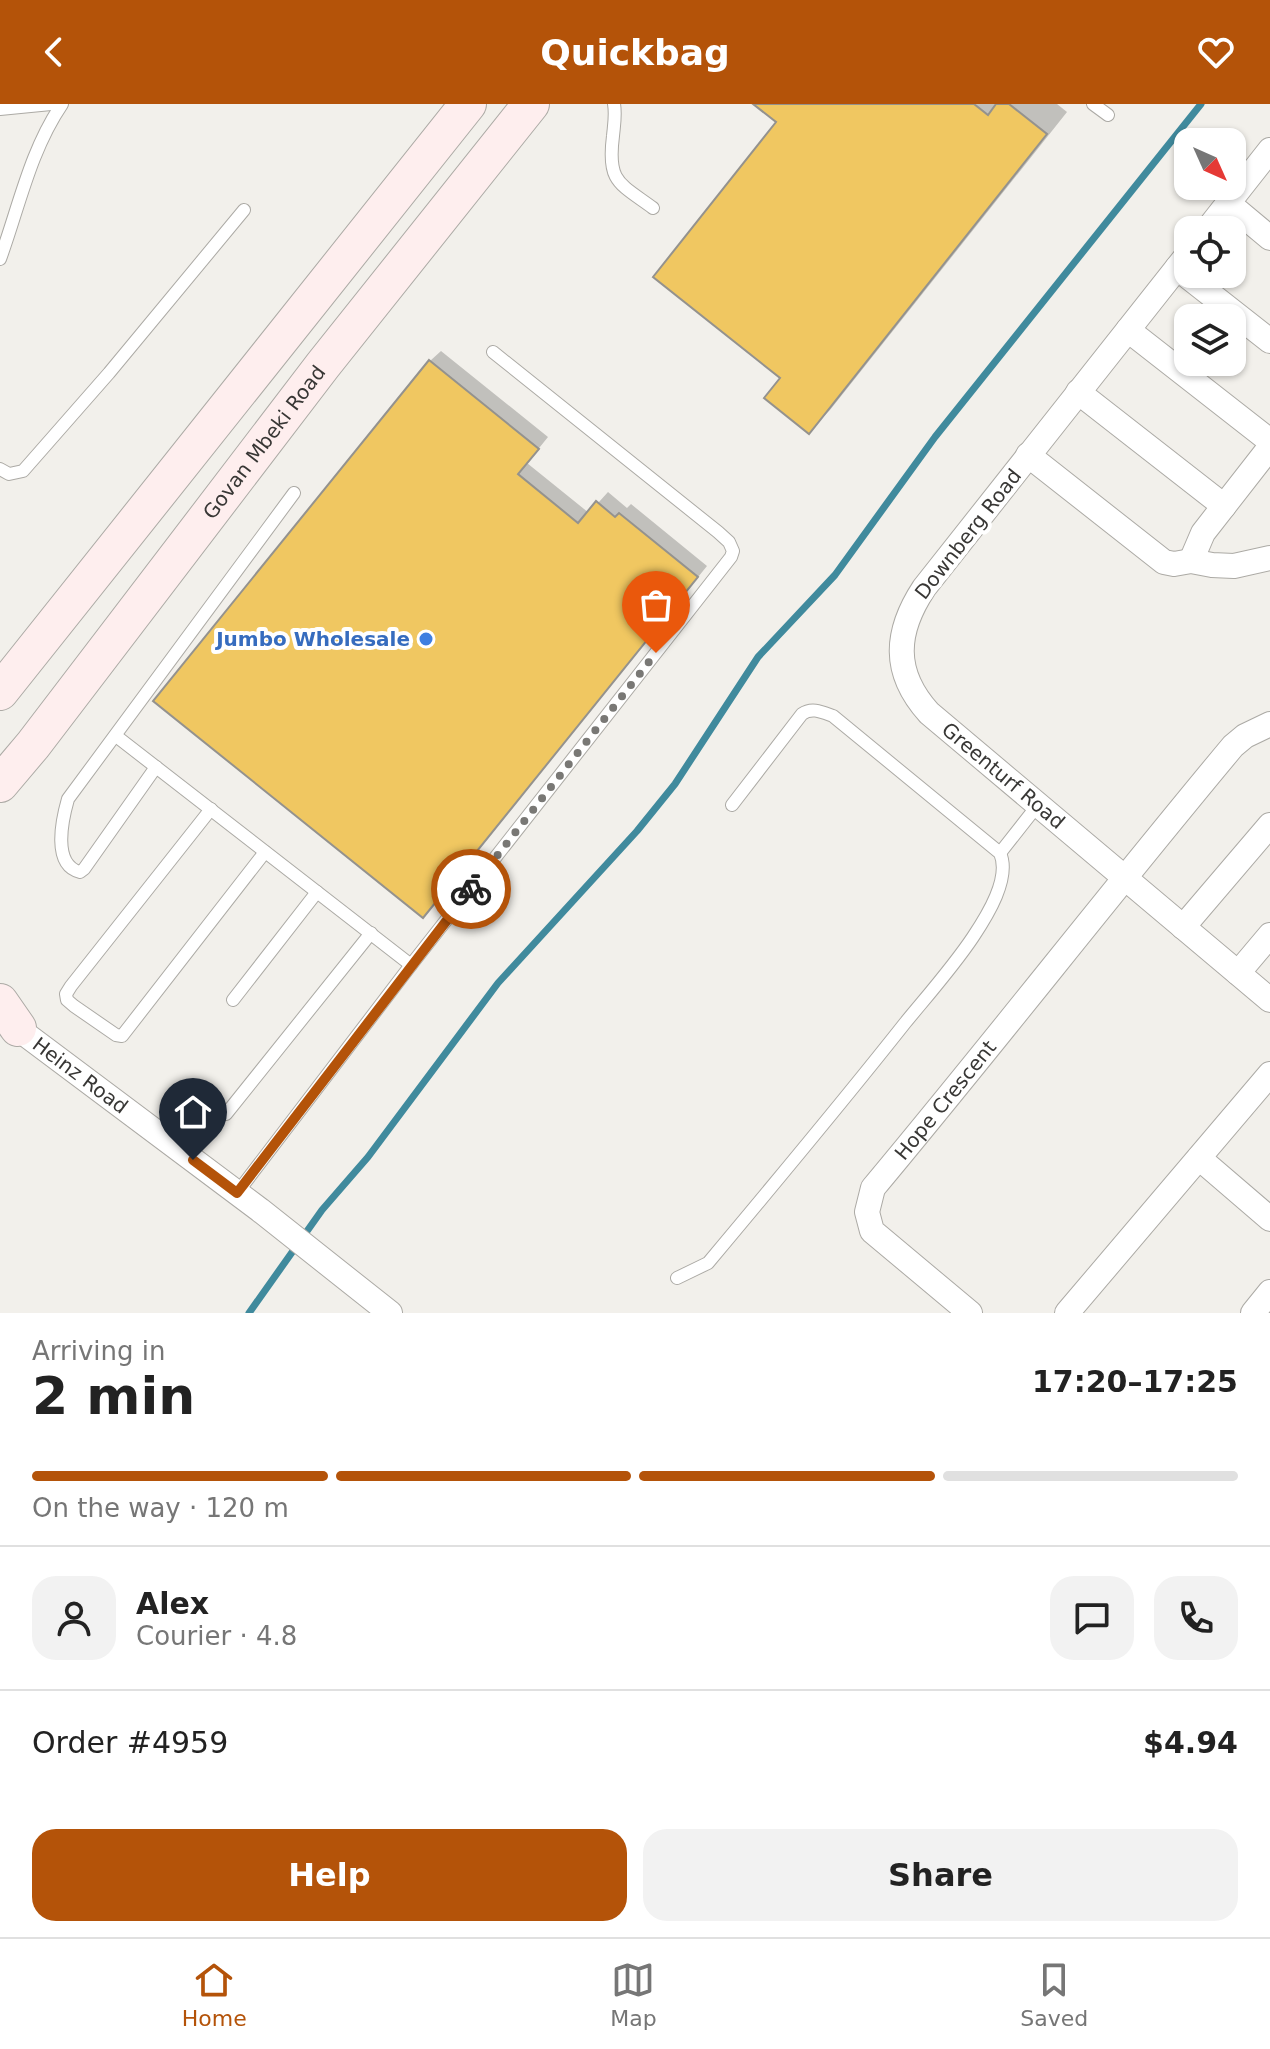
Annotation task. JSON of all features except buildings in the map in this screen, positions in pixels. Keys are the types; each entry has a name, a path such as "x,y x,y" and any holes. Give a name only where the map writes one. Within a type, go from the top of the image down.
{"main road":[{"path":"0,692 468,104"},
{"name":"Govan Mbeki Road","path":"0,784 323,365 531,104"}],"street":[{"path":"1218,216 1270,150"},
{"path":"1228,203 1270,238"},
{"name":"Downberg Road","path":"903,661 902,645 909,611 1174,271"},
{"name":"Downberg Road","path":"1212,288 1270,341"},
{"path":"1128,330 1270,444 1203,533 1191,561"},
{"path":"1078,392 1224,506"},
{"name":"Downberg Road","path":"1028,455 1164,562 1191,561 1234,566 1270,558"},
{"path":"1242,483 1270,477"},
{"name":"Greenturf Road","path":"903,661 912,691 929,713 1270,1000"},
{"path":"1123,877 1233,746 1245,736 1270,724"},
{"path":"1183,927 1270,825"},
{"name":"Hope Crescent","path":"970,1313 872,1231 868,1203 873,1188 979,1061 1123,877"},
{"path":"1238,973 1270,935"},
{"name":"Heinz Road","path":"6,1015 390,1313"},
{"path":"1067,1313 1270,1074"},
{"path":"1199,1158 1270,1219"},
{"path":"1253,1313 1270,1292"}],"lane":[{"path":"0,109 51,104"},
{"path":"0,259 39,146 62,104"},
{"path":"614,104 613,174 623,186 653,208"},
{"path":"1093,104 1108,115"},
{"path":"0,469 16,475 23,471 244,210"},
{"path":"237,1193 733,551 729,542 718,532 493,352"},
{"path":"156,767 84,869 80,872 69,868 63,860 62,823 68,799 294,493"},
{"path":"677,1278 708,1263 849,1095 974,936 999,886 1004,862 1000,853 833,716 818,711 802,714 732,805"},
{"path":"116,736 411,965"},
{"path":"1000,853 1037,806"},
{"path":"211,809 71,986 66,994 67,1000 116,1035 122,1036 265,852"},
{"path":"233,1000 317,892"},
{"path":"226,1114 371,933"}],"waterway":[{"path":"249,1313 322,1210 368,1157 498,983 637,831 675,784 758,657 835,575 935,437 1201,104"}],"way so far":[{"path":"471,889 656,653"}],"place":[{"name":"Jumbo Wholesale","path":"426,639"}],"route":[{"path":"193,1160 237,1193 471,889"}]}
